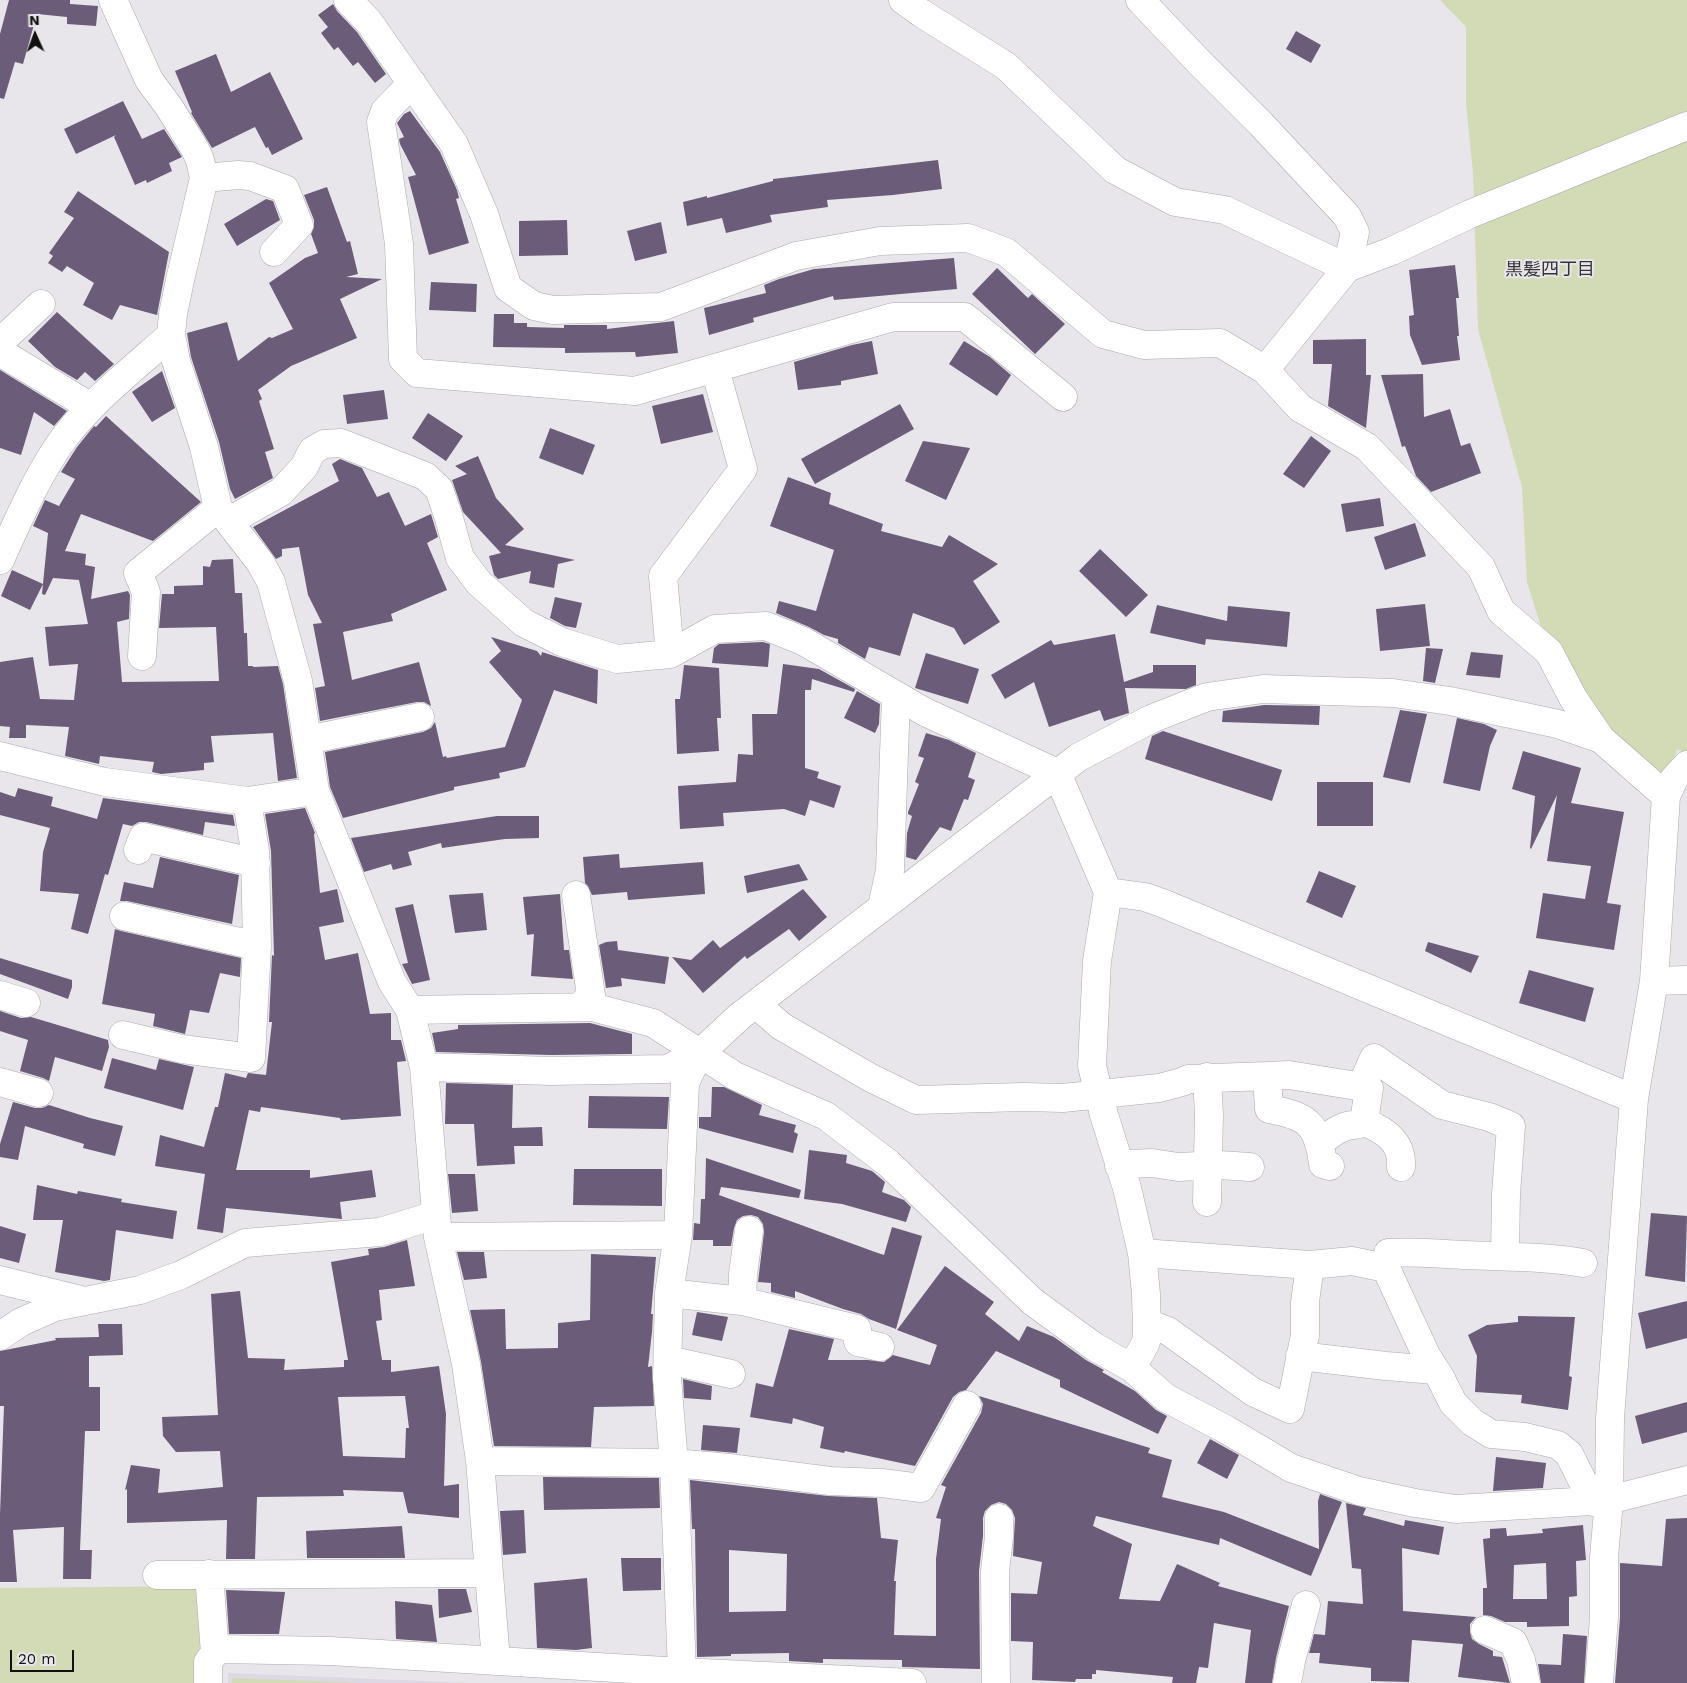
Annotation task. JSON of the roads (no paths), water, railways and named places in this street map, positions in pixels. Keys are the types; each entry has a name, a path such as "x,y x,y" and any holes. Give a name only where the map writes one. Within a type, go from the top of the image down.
{"street":[{"path":"113,0 149,80 169,107 195,149 204,178 173,314 171,335 176,361 224,515 260,562 271,582 298,681 315,791 392,982 410,1010 424,1067 437,1226 466,1364 480,1461 496,1661"},
{"path":"348,0 369,22 454,144 484,214 508,288 534,306 553,310 660,307 796,256 880,241 968,238 1006,252 1103,334 1144,345 1220,343 1265,370 1300,408 1367,447 1481,567 1501,611 1550,652 1573,698 1601,739 1666,796"},
{"path":"903,0 921,14 1006,66 1115,170 1175,202 1225,210 1347,268 1392,251 1470,214 1687,126"},
{"path":"1140,0 1261,124 1347,216 1355,232 1347,268 1265,370"},
{"path":"412,83 385,111 381,122 399,244 403,359 417,373 635,391 894,318 965,317 1063,397"},
{"path":"204,178 238,174 250,176 285,189 299,225 274,252"},
{"path":"0,342 41,304"},
{"path":"0,560 44,468 64,438 91,407 171,335"},
{"path":"0,348 8,357 91,407"},
{"path":"670,654 663,576 743,470 715,370"},
{"path":"142,656 146,592 138,573 224,515 281,492 304,467 312,451 324,444 341,443 425,476 439,489 460,558 479,583 524,623 562,642 617,659 670,654 714,628 766,626 803,641 925,712 1058,773 1108,892 1097,961 1092,1066 1104,1115 1127,1188 1142,1253 1146,1294 1146,1342 1132,1368"},
{"path":"424,1067 551,1071 667,1069 699,1054 756,1004 1079,756 1151,719 1207,697 1263,689 1394,693 1450,701 1558,724 1601,739"},
{"path":"882,907 890,870 896,696"},
{"path":"307,740 420,717"},
{"path":"0,756 106,782 247,801 315,791"},
{"path":"1599,1683 1604,1617 1604,1557 1601,1501 1610,1418 1634,1099 1654,981 1666,796 1674,779 1687,765"},
{"path":"123,1035 182,1049 251,1058 257,946 256,863 247,801"},
{"path":"138,850 143,837 256,863"},
{"path":"1108,892 1162,902 1634,1099"},
{"path":"576,895 591,995 580,1007"},
{"path":"124,916 257,946"},
{"path":"1654,981 1687,980"},
{"path":"0,995 26,1003"},
{"path":"756,1004 781,1026 871,1078 916,1100 1023,1097 1064,1098 1159,1088 1188,1079 1289,1075 1369,1088 1364,1122"},
{"path":"410,1010 592,1007 653,1023 735,1076 826,1116 888,1163 1032,1302 1096,1347 1132,1368 1166,1398 1227,1430 1291,1468 1359,1491 1415,1503 1456,1509 1601,1501 1687,1480"},
{"path":"682,1672 674,1463 667,1378 669,1293 678,1235 685,1082 699,1054"},
{"path":"1361,1087 1374,1058 1442,1105 1489,1117 1511,1126 1506,1194 1505,1256"},
{"path":"1267,1076 1268,1109 1294,1114 1304,1119 1316,1135 1325,1154 1344,1126 1364,1122 1383,1130 1393,1138 1400,1154 1401,1167"},
{"path":"1207,1078 1209,1165 1207,1202"},
{"path":"0,1082 38,1094"},
{"path":"1119,1166 1146,1163 1178,1167 1209,1165 1250,1167"},
{"path":"0,1336 21,1322 55,1307 140,1290 181,1275 245,1243 437,1226 678,1235"},
{"path":"742,1301 743,1274 749,1230"},
{"path":"1583,1263 1530,1256 1394,1252 1388,1253 1386,1268 1426,1356 1453,1404 1478,1426 1491,1434 1525,1437 1558,1445 1569,1454 1601,1501"},
{"path":"1142,1253 1310,1264 1352,1261 1386,1268"},
{"path":"1147,1323 1168,1331 1253,1392 1290,1410 1304,1334 1305,1302 1310,1264"},
{"path":"0,1280 86,1301"},
{"path":"669,1293 742,1301 857,1329 858,1342 880,1346"},
{"path":"1300,1356 1435,1370"},
{"path":"668,1360 731,1374"},
{"path":"480,1461 674,1463 922,1488 967,1405"},
{"path":"996,1683 995,1571 999,1518"},
{"path":"157,1574 488,1572"},
{"path":"209,1574 215,1653"},
{"path":"1288,1683 1295,1645 1306,1605"},
{"path":"1485,1630 1512,1642 1521,1660 1526,1683"},
{"path":"208,1683 208,1662 218,1649 330,1651 682,1672 912,1683"}],"district":[{"name":"黒髪四丁目","path":"1550,270"}]}
